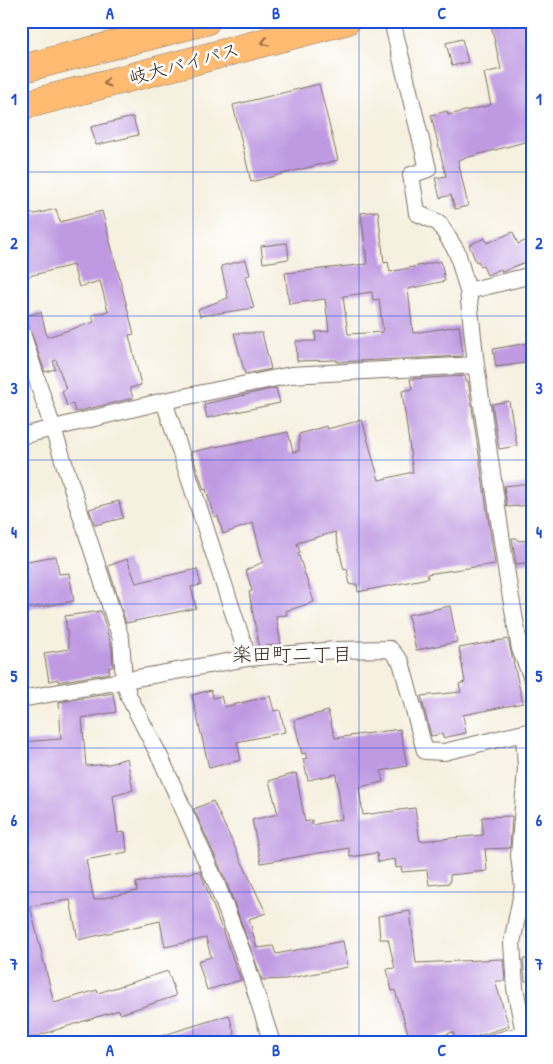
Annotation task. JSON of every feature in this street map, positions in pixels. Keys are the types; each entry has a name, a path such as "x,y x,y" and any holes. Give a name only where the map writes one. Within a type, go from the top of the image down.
{"highway":[{"name":"岐大バイパス","path":"21,69 206,21"},
{"name":"岐大バイパス","path":"21,106 346,21"}],"street":[{"path":"392,21 428,169 411,174 417,213 439,223 457,252 468,290 476,365 520,649 532,678"},
{"path":"468,290 532,276"},
{"path":"21,330 121,639 124,680 129,697 161,759 217,885 245,959 272,1043"},
{"path":"21,436 164,401 291,375 476,365"},
{"path":"164,401 248,658"},
{"path":"21,699 248,658 335,650 390,649 401,662 418,730 426,751 444,752 528,733 519,856 523,887 512,943 515,988 527,1036 490,1043"}],"building":[{"path":"490,21 532,21 532,140 458,160 468,206 455,209 451,195 440,198 435,178 446,176 431,115 447,111 448,115 491,105 484,73 501,69"},
{"path":"462,39 468,62 452,66 446,43"},
{"path":"319,84 338,160 251,182 233,105"},
{"path":"133,117 138,135 96,145 91,127"},
{"path":"56,209 60,222 102,211 134,334 129,335 141,385 130,388 133,398 75,412 73,404 67,406 62,391 66,389 56,360 53,361 55,369 45,372 25,316 41,312 47,337 94,322 92,315 108,311 100,281 79,287 73,265 21,278 21,213 35,214"},
{"path":"378,211 384,263 388,262 390,272 441,261 445,281 408,289 413,333 459,326 463,356 337,362 337,360 297,361 296,341 316,341 315,332 329,331 325,299 289,304 285,273 367,264 361,213","holes":["372,292 373,300 379,299 383,332 348,334 343,296"]},
{"path":"513,232 518,244 532,238 532,259 502,272 501,269 487,275 483,266 481,267 478,261 476,262 469,245 485,238 487,243"},
{"path":"287,243 289,259 263,263 261,246"},
{"path":"246,260 250,275 245,276 254,308 200,316 198,309 228,298 221,266"},
{"path":"234,333 262,333 271,369 245,374"},
{"path":"528,343 532,362 496,367 493,349"},
{"path":"465,376 466,381 468,381 495,564 427,574 428,578 358,592 357,584 350,585 347,569 344,570 335,532 297,543 300,553 298,553 314,602 286,611 287,615 276,616 281,644 259,647 249,592 252,591 246,570 263,562 253,523 223,534 218,516 214,517 206,489 204,490 191,452 288,432 293,452 299,451 299,434 326,426 327,429 362,420 379,480 413,472 402,391 412,389 410,379"},
{"path":"276,388 280,403 207,418 204,404"},
{"path":"509,401 517,446 499,449 492,404"},
{"path":"532,483 532,505 507,507 504,486"},
{"path":"119,501 123,518 95,525 89,509"},
{"path":"512,538 517,538 518,541 532,540 532,562 516,564"},
{"path":"56,556 59,574 69,573 74,601 21,610 21,562"},
{"path":"127,559 136,583 197,569 201,585 191,587 196,608 126,623 108,566"},
{"path":"450,606 457,642 416,650 408,615"},
{"path":"101,611 112,648 113,667 109,667 109,673 58,682 58,679 49,681 44,653 69,649 65,616"},
{"path":"508,639 523,703 463,715 466,733 443,738 442,734 431,736 421,696 461,692 459,684 465,682 459,648"},
{"path":"211,690 213,698 221,696 224,707 270,696 274,711 280,710 285,732 237,742 241,760 209,768 192,695"},
{"path":"113,693 116,712 82,718 86,766 109,764 127,758 133,790 113,796 118,833 125,832 127,852 86,860 94,900 137,891 136,883 200,871 241,980 207,990 198,961 211,957 206,938 165,947 160,921 78,940 70,900 30,906 54,1003 97,990 98,993 168,971 176,996 120,1014 119,1010 21,1041 21,742 61,739 59,702"},
{"path":"328,711 335,738 400,729 407,766 381,771 383,782 359,787 363,815 415,808 420,841 483,835 482,817 512,816 510,848 485,849 487,871 450,875 450,883 429,885 427,870 402,872 401,867 396,868 395,859 378,862 377,853 350,857 349,848 261,863 252,820 278,814 269,781 296,773 305,822 312,820 312,825 342,819 336,774 308,780 303,759 307,758 305,753 302,754 294,720"},
{"path":"213,801 266,913 249,919 257,948 273,946 276,954 343,941 348,967 285,979 262,980 226,881 194,809"},
{"path":"410,911 416,963 503,959 505,981 495,981 509,1026 457,1043 453,1032 421,1043 411,1043 395,990 392,991 387,969 395,968 388,939 380,939 378,916"},
{"path":"523,959 532,959 532,981 525,981"},
{"path":"229,1015 237,1043 152,1043 151,1039"}],"district":[{"name":"楽田町二丁目","path":"292,653"}]}
